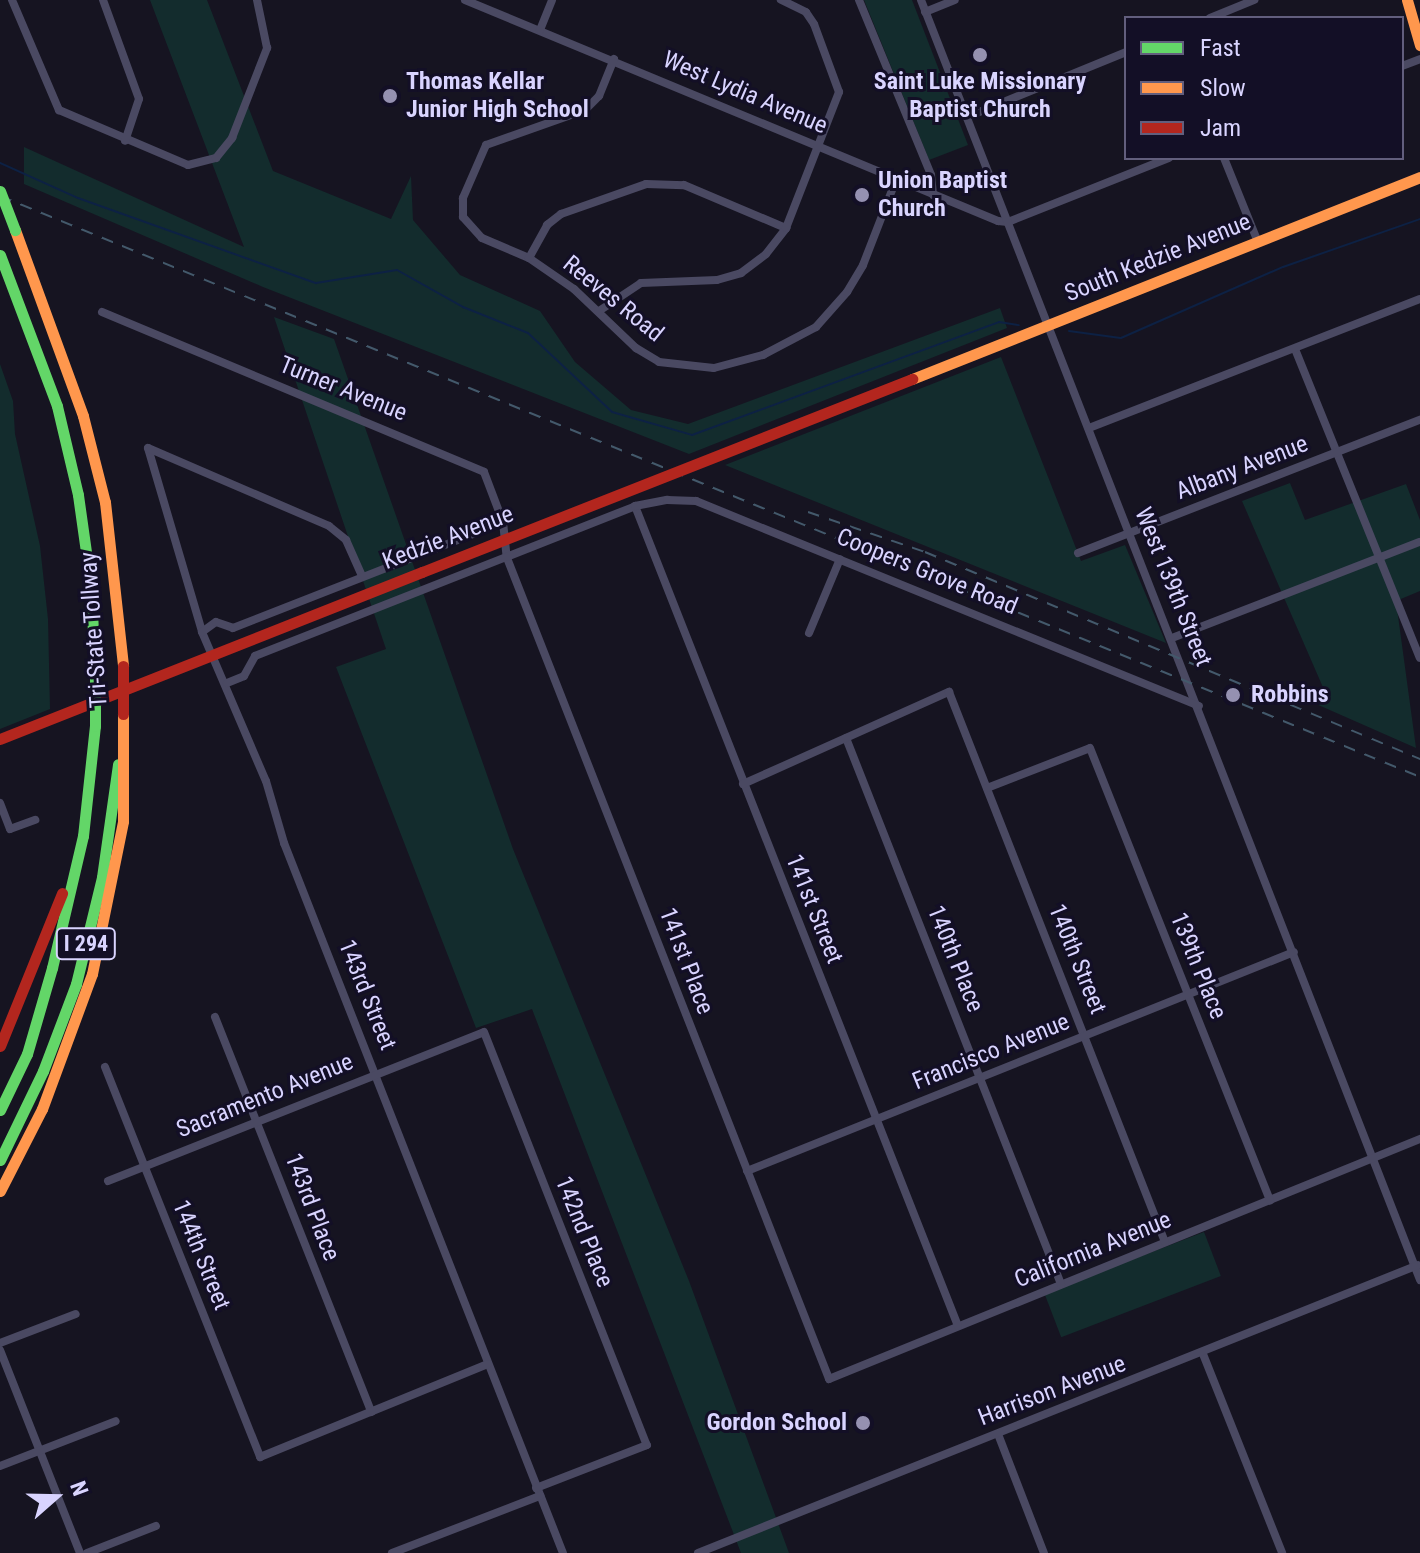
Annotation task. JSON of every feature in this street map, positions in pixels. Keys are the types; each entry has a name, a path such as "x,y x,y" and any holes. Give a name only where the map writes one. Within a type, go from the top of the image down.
{"main road":[{"path":"1407,0 1420,45"},
{"name":"South Kedzie Avenue","path":"912,379 1420,177"},
{"name":"Tri-State Tollway","path":"0,191 83,416 105,502 123,666 123,714 102,877 76,984 43,1071 0,1160"},
{"name":"Tri-State Tollway","path":"0,255 57,406 78,495 91,587 95,677 95,726 83,836 31,1040 0,1110"},
{"name":"Kedzie Avenue","path":"0,739 211,653 912,379"},
{"path":"0,1191 42,1109 95,963 123,821 123,714"},
{"path":"0,1046 83,836"}],"street":[{"path":"12,0 54,103 71,118 188,165 223,152 267,48 257,0"},
{"path":"103,0 139,99 125,141"},
{"name":"West Lydia Avenue","path":"465,0 614,59 896,180 1008,222"},
{"path":"540,30 552,0"},
{"path":"599,311 641,283 717,280 741,273 766,254 786,228 838,102 836,80 810,17 781,0"},
{"path":"859,0 931,175 933,195"},
{"name":"West 139th Street","path":"921,0 1373,1158 1418,1266 1420,1280"},
{"path":"925,12 955,0"},
{"path":"1215,16 1254,0"},
{"path":"967,117 1124,53"},
{"name":"Reeves Road","path":"614,59 599,96 585,110 500,136 479,154 463,198 463,217 482,238 529,258 599,311 636,348 684,368 714,368 797,341 847,292 896,180"},
{"path":"1008,222 1164,160"},
{"path":"1225,160 1258,242"},
{"path":"529,258 547,225 561,214 656,183 684,185 786,228"},
{"path":"1089,428 1420,299"},
{"name":"Turner Avenue","path":"102,312 484,472 503,522 507,558"},
{"path":"1295,349 1419,659"},
{"name":"Albany Avenue","path":"1078,553 1420,420"},
{"name":"143rd Street","path":"362,576 346,540 329,526 148,448 202,632 227,683 563,1553"},
{"name":"Coopers Grove Road","path":"227,683 244,676 255,656 635,506 696,501 1199,706"},
{"name":"141st Street","path":"635,506 958,1326"},
{"path":"202,632 216,622 233,628 503,522"},
{"path":"1172,638 1420,542"},
{"name":"141st Place","path":"507,558 829,1379"},
{"path":"809,633 840,559"},
{"name":"140th Street","path":"846,738 949,692 1165,1242"},
{"path":"743,784 846,738"},
{"name":"140th Place","path":"846,738 1061,1284"},
{"name":"139th Place","path":"987,788 1090,748 1270,1200"},
{"path":"0,803 10,829 35,820"},
{"name":"Francisco Avenue","path":"747,1171 1294,952"},
{"name":"143rd Place","path":"215,1017 371,1412"},
{"name":"Sacramento Avenue","path":"108,1181 376,1072 484,1032"},
{"name":"142nd Place","path":"484,1032 647,1445 538,1492"},
{"name":"144th Street","path":"105,1067 260,1457 371,1412"},
{"name":"California Avenue","path":"829,1379 1420,1139"},
{"name":"Harrison Avenue","path":"698,1553 1418,1266"},
{"path":"0,1343 76,1314"},
{"path":"0,1350 80,1553"},
{"path":"1203,1354 1282,1553"},
{"path":"371,1412 488,1364"},
{"path":"0,1466 116,1421"},
{"path":"998,1434 1044,1553"},
{"path":"392,1553 538,1492"},
{"path":"87,1553 156,1526"}],"green space":[{"path":"150,0 207,0 273,171 391,219 411,176 413,220 460,275 540,311 575,362 631,410 688,424 1000,308 1007,328 689,454 263,287 24,184 24,147 244,247"},
{"path":"864,0 912,0 968,145 929,160"},
{"path":"274,317 334,339 513,849 689,1281 789,1553 741,1553 532,1009 476,1028 336,667 386,649"},
{"path":"1001,357 1081,561 1125,545 1166,643 725,465"},
{"path":"0,364 13,401 15,434 40,546 48,619 50,709 0,729"},
{"path":"1290,483 1305,520 1406,484 1420,520 1420,591 1396,601 1416,748 1307,700 1325,692 1242,501"},
{"path":"1204,1232 1221,1276 1061,1337 1044,1293"}],"waterway":[{"path":"0,163 78,198 316,283 397,270 463,307 528,333 612,412 692,435 999,322 1019,325"},
{"path":"1069,331 1121,338 1283,267 1420,219"}],"railway":[{"path":"0,196 1420,777"},
{"path":"808,512 925,552 1420,759"}],"traffic: fast":[{"path":"0,191 15,230"},
{"path":"0,255 57,406 78,495 91,587 95,677"},
{"path":"95,677 95,726"},
{"path":"0,1110 27,1054 52,968 83,836 95,726"},
{"path":"0,1160 43,1071 76,984 102,877 118,764"}],"traffic: slow":[{"path":"1407,0 1420,45"},
{"path":"912,379 1420,177"},
{"path":"15,230 83,416 105,502 123,666"},
{"path":"0,1191 42,1109 92,974 123,821 123,714"}],"traffic: jam":[{"path":"422,572 912,379"},
{"path":"0,739 422,572"},
{"path":"123,666 123,714"},
{"path":"0,1046 62,893"}],"place":[{"name":"Saint Luke Missionary Baptist Church","path":"980,55"},
{"name":"Thomas Kellar Junior High School","path":"390,96"},
{"name":"Union Baptist Church","path":"862,195"},
{"name":"Robbins","path":"1233,695"},
{"name":"Gordon School","path":"863,1423"}]}
